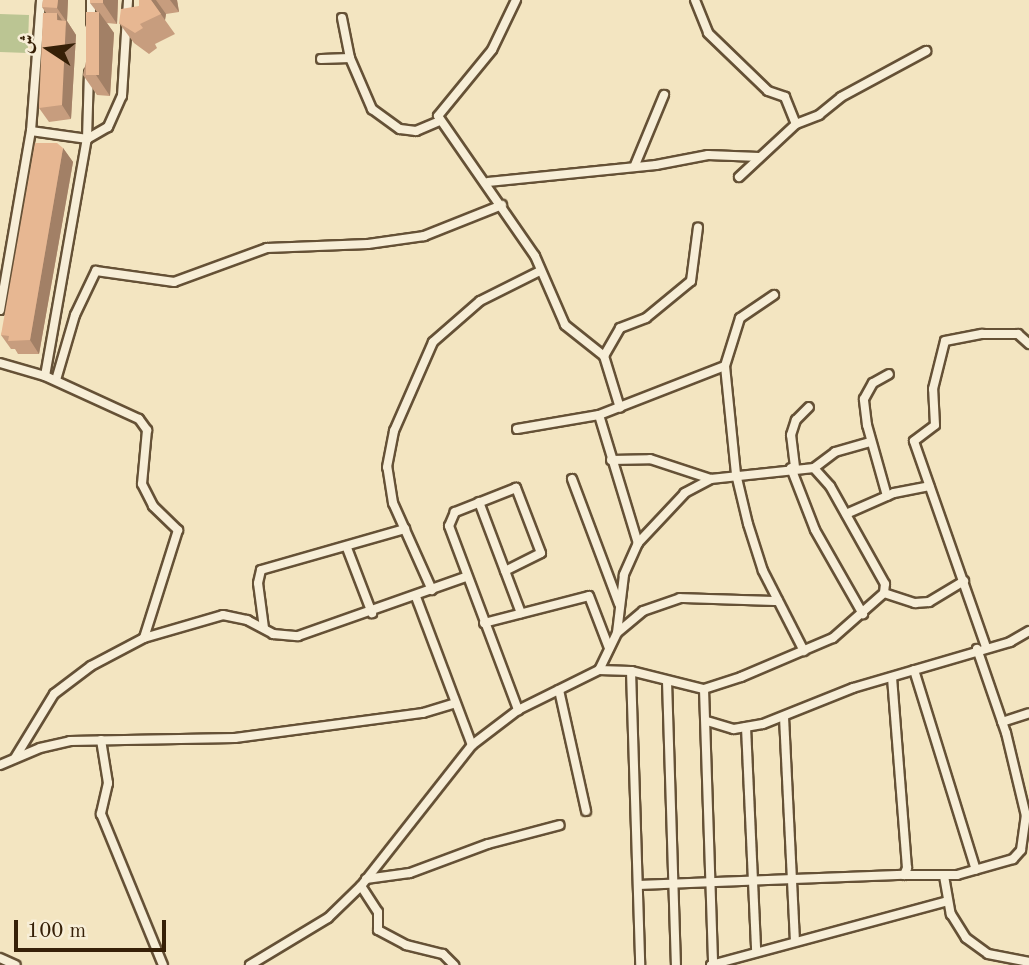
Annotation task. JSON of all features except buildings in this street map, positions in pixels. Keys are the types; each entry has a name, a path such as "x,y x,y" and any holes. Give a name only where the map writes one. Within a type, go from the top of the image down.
{"street":[{"path":"0,310 31,131 41,0"},
{"path":"90,28 91,0"},
{"path":"31,131 87,139 108,127 117,114 128,0"},
{"path":"516,0 492,50 443,105 440,121 488,182 540,271 565,325 604,356 620,408"},
{"path":"695,0 708,33 768,91 785,97 796,124"},
{"path":"342,18 350,58 363,95 383,118 409,132 440,121"},
{"path":"738,177 796,124 819,114 841,97 926,51"},
{"path":"45,376 87,139 90,56"},
{"path":"321,59 350,58"},
{"path":"635,165 664,95"},
{"path":"488,182 708,155 759,157"},
{"path":"56,380 75,315 96,271 174,282 267,248 368,244 424,236 502,205"},
{"path":"604,356 620,328 646,318 691,281 698,227"},
{"path":"432,590 389,485 389,450 426,353 480,301 540,271"},
{"path":"775,295 740,318 724,366 736,474 763,571 804,652"},
{"path":"638,885 944,876 976,870 1018,856 1027,816 964,582 914,441 935,425 933,389 942,344 982,334 1021,334 1029,344"},
{"path":"0,363 56,380 130,414 147,430 142,484 153,506 178,530 144,638"},
{"path":"517,429 599,415 724,366"},
{"path":"887,496 871,442 865,393 873,383 889,374"},
{"path":"809,407 796,420 791,435 793,468 815,530 863,614"},
{"path":"599,415 638,543"},
{"path":"617,633 624,575 638,543 685,494 711,479 736,474 814,468 835,452 871,442"},
{"path":"611,460 650,459 711,479"},
{"path":"250,965 300,938 363,882 472,746 518,710 599,670 631,671 704,689 804,652 833,638 863,614 884,593 885,584 846,514 814,468"},
{"path":"572,479 619,604"},
{"path":"846,514 887,496 929,486"},
{"path":"505,571 540,555 522,493 513,488 455,512 450,521 466,577 518,710"},
{"path":"479,502 521,613"},
{"path":"264,628 258,583 261,570 348,548 405,528"},
{"path":"348,548 372,613"},
{"path":"15,758 54,694 91,666 144,638 223,615 298,636 372,613 466,577"},
{"path":"884,593 915,603 929,602 964,582"},
{"path":"484,623 589,596 609,648"},
{"path":"415,597 472,746"},
{"path":"599,670 617,633 643,611 680,598 778,601"},
{"path":"708,721 734,729 784,717 914,670 981,648 1010,642 1029,631"},
{"path":"914,670 976,870"},
{"path":"631,671 640,965"},
{"path":"892,678 908,868 904,876"},
{"path":"667,681 676,965"},
{"path":"704,689 708,721 712,965 795,940 948,901"},
{"path":"559,690 586,811"},
{"path":"0,765 40,748 101,740 235,738 423,713 456,703"},
{"path":"1002,722 1029,713"},
{"path":"784,717 795,940"},
{"path":"746,727 755,951"},
{"path":"101,740 108,783 102,814 163,965"},
{"path":"363,882 410,873 488,844 560,825"},
{"path":"944,876 948,901 957,926 978,949 1029,962"},
{"path":"363,882 378,912 378,930 406,945 443,954 454,965"},
{"path":"0,958 16,965"}],"green space":[{"path":"0,14 29,15 28,53 0,52"}]}
